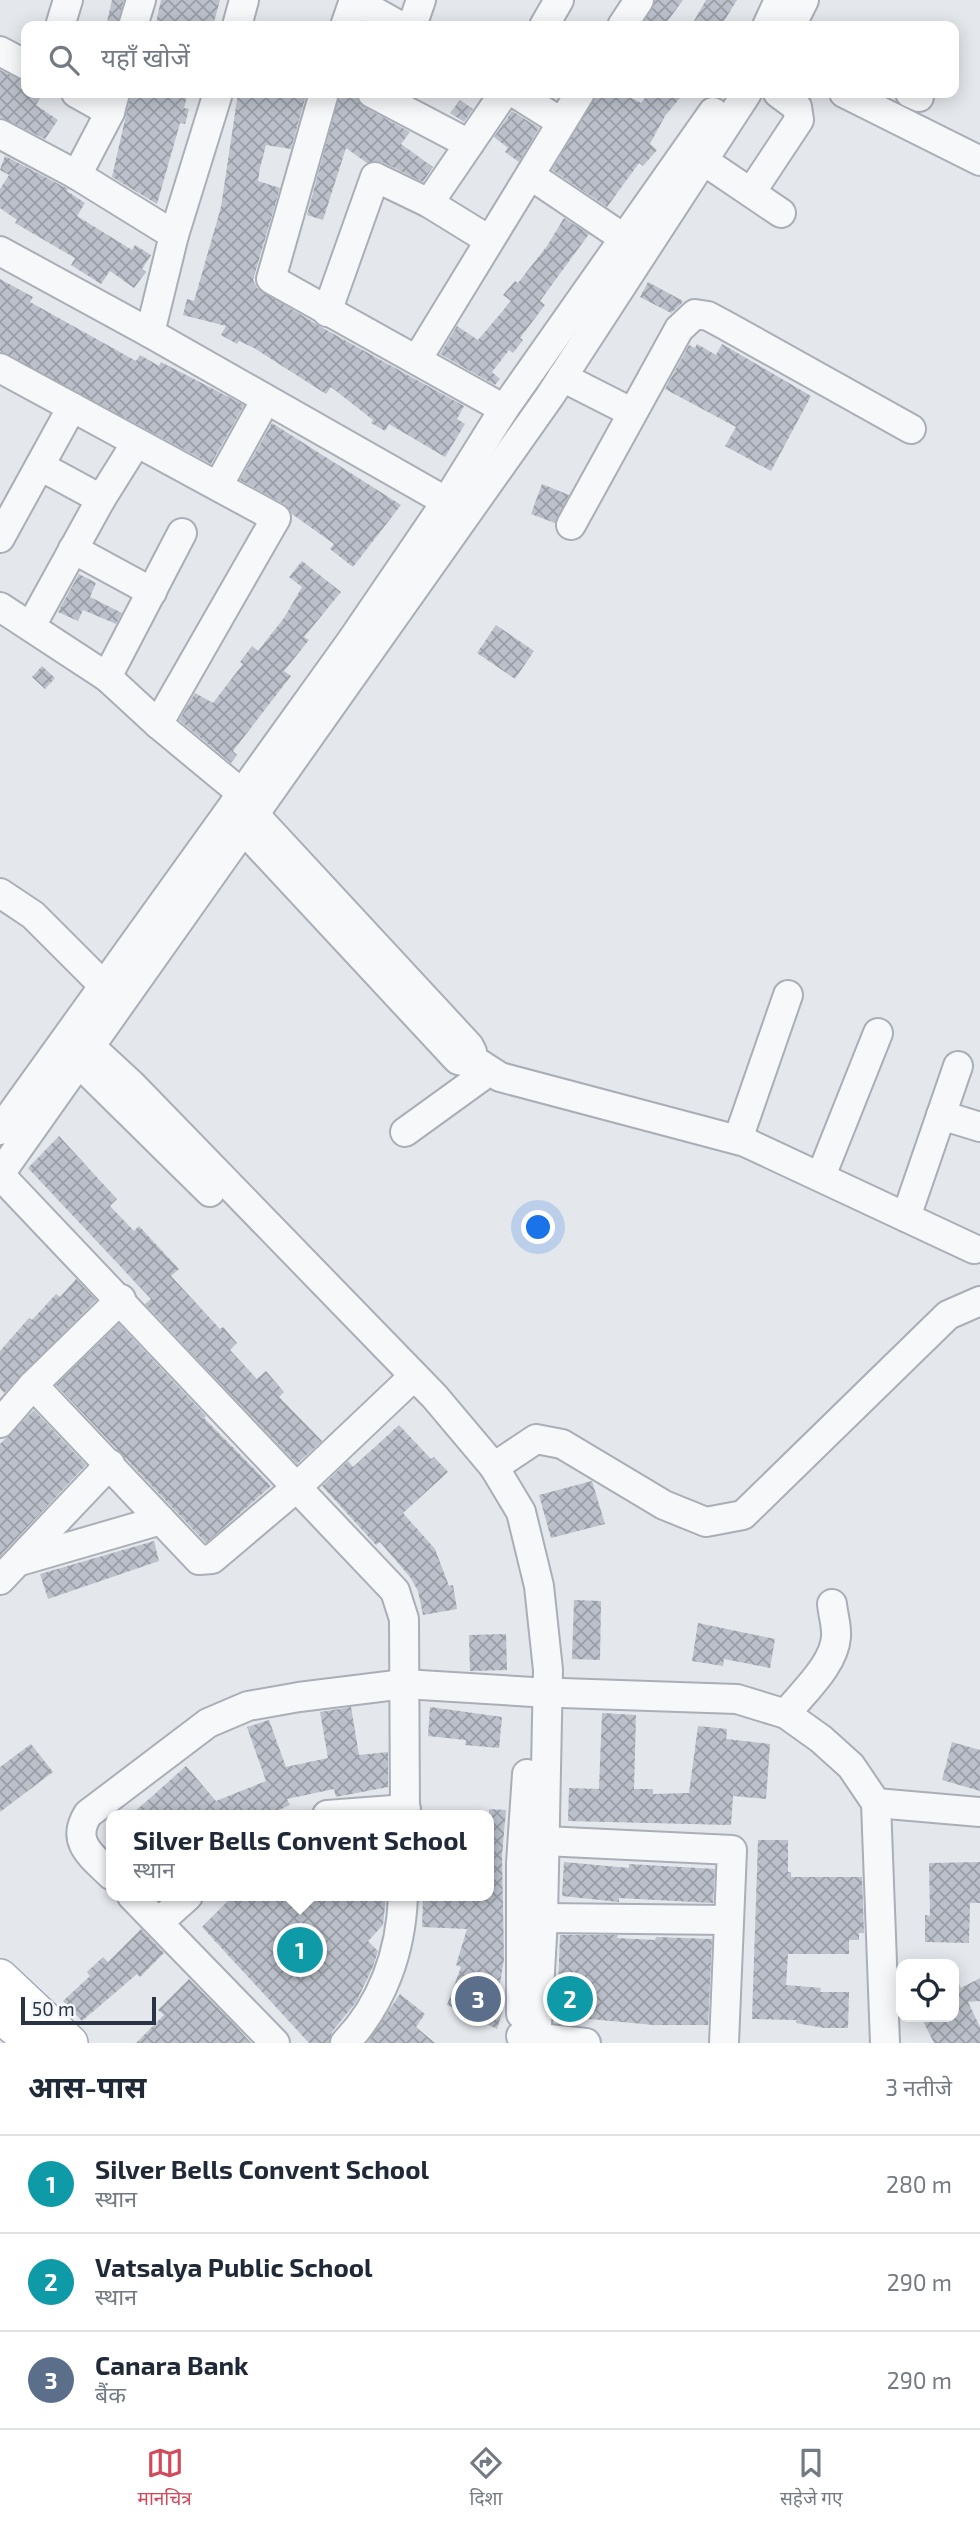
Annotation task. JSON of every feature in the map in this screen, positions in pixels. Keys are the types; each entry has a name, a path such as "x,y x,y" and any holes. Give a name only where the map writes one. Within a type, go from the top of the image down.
{"main road":[{"path":"0,1977 17,2027 70,2043"}],"street":[{"path":"62,21 68,0"},
{"path":"135,21 141,0"},
{"path":"238,21 244,0"},
{"path":"347,21 354,0 391,21"},
{"path":"414,21 421,0"},
{"path":"547,21 559,0"},
{"path":"625,21 639,0"},
{"path":"769,21 779,0"},
{"path":"794,21 804,0"},
{"path":"0,51 21,62"},
{"path":"150,333 174,235 216,98"},
{"path":"323,98 271,279 327,312 418,358 504,409"},
{"path":"382,98 469,144"},
{"path":"429,203 501,98"},
{"path":"523,98 562,122"},
{"path":"418,358 577,98"},
{"path":"457,508 504,409 723,98"},
{"path":"0,1130 75,1045 250,812 457,508 562,377 744,98"},
{"path":"752,191 799,120 797,107 785,98"},
{"path":"854,98 980,161"},
{"path":"77,174 113,102"},
{"path":"0,134 77,174 174,235"},
{"path":"704,161 781,213"},
{"path":"530,175 625,239"},
{"path":"327,312 375,177 429,203 489,240"},
{"path":"0,252 150,333 265,401 457,508"},
{"path":"571,525 679,329 695,314 708,316 911,429"},
{"path":"3,375 72,407 276,518 158,724"},
{"path":"562,377 631,412"},
{"path":"218,486 265,401"},
{"path":"0,538 72,407"},
{"path":"30,625 136,443"},
{"path":"40,466 101,499"},
{"path":"107,677 183,533"},
{"path":"73,549 152,592"},
{"path":"0,607 107,677 158,724 250,812 469,1046 479,1065 738,1139 974,1249"},
{"path":"0,893 33,915 113,995"},
{"path":"738,1139 788,995"},
{"path":"821,1176 878,1033"},
{"path":"75,1045 0,1175 121,1299 395,1591 404,1619 406,1810"},
{"path":"75,1045 494,1467 528,1529 539,1586 548,1670 540,1692 521,1863 527,2040"},
{"path":"405,1132 479,1065"},
{"path":"906,1217 958,1066"},
{"path":"941,1115 980,1128"},
{"path":"0,1423 33,1385 121,1299"},
{"path":"494,1467 536,1439 562,1444 664,1505 706,1522 743,1515 948,1315 980,1301"},
{"path":"33,1385 199,1560 207,1561 296,1488 409,1381"},
{"path":"409,1381 482,1474 502,1508 514,1540 526,1597 540,1692 544,1842 543,1918 527,2040"},
{"path":"10,1571 110,1464"},
{"path":"10,1571 161,1520"},
{"path":"786,1714 829,1659 836,1634 832,1604"},
{"path":"106,1870 83,1847 81,1825 88,1814 208,1723 248,1706 404,1684 737,1699 786,1714 821,1739 850,1766 876,1803 885,2043"},
{"path":"876,1803 980,1812"},
{"path":"544,1842 732,1850 724,2043"},
{"path":"137,1901 275,2043"},
{"path":"159,1922 182,1901"},
{"path":"345,2043 362,2025 397,1951 402,1901"},
{"path":"543,1918 729,1920"},
{"path":"527,2040 586,2043"}],"building":[{"path":"112,0 124,0 118,21 107,21"},
{"path":"161,0 220,0 214,21 156,21"},
{"path":"655,0 683,0 668,21 644,21"},
{"path":"706,0 737,0 724,21 694,21"},
{"path":"0,70 21,80 21,98 40,98 36,105 58,120 45,139 0,117"},
{"path":"130,98 187,98 184,108 189,109 185,124 180,123 157,204 112,177"},
{"path":"237,98 305,98 291,149 266,145 258,181 280,188 253,280 257,288 321,327 464,406 457,419 465,424 445,457 389,424 385,431 371,423 373,420 331,387 326,394 254,348 239,341 237,344 221,335 226,326 183,315 187,299 194,301 221,207"},
{"path":"339,98 358,98 364,107 410,132 401,144 433,167 423,182 382,162 367,163 346,148 323,220 307,215"},
{"path":"594,98 632,98 641,103 645,98 680,98 665,116 650,144 657,150 643,166 639,163 607,207 552,170"},
{"path":"460,100 473,109 464,122 450,113"},
{"path":"512,111 539,128 519,162 505,152 508,148 494,137"},
{"path":"5,156 68,189 67,191 85,203 77,216 132,250 135,245 151,255 142,269 146,272 134,288 110,271 101,284 71,265 75,258 15,223 17,220 0,208 0,189 9,175 0,170"},
{"path":"564,218 589,234 540,301 545,305 520,338 523,340 513,353 509,350 492,372 500,379 495,385 440,354 457,326 478,340 511,301 503,295 515,281 518,283 547,246"},
{"path":"0,279 33,297 30,302 136,361 140,355 159,366 161,362 244,405 211,464 0,351"},
{"path":"648,282 683,301 671,313 640,297"},
{"path":"697,344 716,355 722,344 811,396 771,471 725,446 736,427 665,389 689,345 695,348"},
{"path":"272,423 401,505 353,567 330,549 334,544 292,514 284,504 240,480"},
{"path":"542,484 569,495 555,523 531,514"},
{"path":"302,561 341,592 304,637 309,640 284,671 291,676 233,751 237,755 231,763 179,720 195,693 213,703 243,664 240,662 252,646 258,651 284,618 302,587 289,577"},
{"path":"79,574 96,583 90,597 122,613 116,624 83,610 78,621 58,612"},
{"path":"496,625 534,651 515,679 477,653"},
{"path":"42,666 55,678 45,689 32,677"},
{"path":"59,1136 117,1199 110,1206 134,1231 139,1226 179,1269 171,1276 220,1329 223,1327 237,1343 230,1350 257,1379 266,1371 284,1392 279,1397 322,1441 297,1464 145,1304 151,1299 28,1168"},
{"path":"76,1279 96,1300 4,1393 0,1389 0,1351 29,1318 32,1320 56,1294 60,1297"},
{"path":"119,1324 206,1416 204,1418 271,1486 206,1543 56,1385"},
{"path":"34,1410 86,1465 0,1556 0,1444"},
{"path":"399,1425 431,1459 434,1457 448,1472 403,1513 435,1549 449,1586 453,1585 457,1609 423,1615 418,1591 410,1577 380,1542 376,1545 322,1486 348,1461 353,1467"},
{"path":"592,1481 605,1524 551,1538 539,1495"},
{"path":"154,1541 159,1561 48,1599 40,1574"},
{"path":"574,1600 601,1601 600,1660 572,1659"},
{"path":"698,1623 775,1639 770,1668 724,1659 723,1666 692,1661"},
{"path":"506,1634 507,1670 470,1671 469,1635"},
{"path":"351,1707 359,1755 388,1752 388,1787 336,1797 334,1789 287,1799 290,1805 279,1810 137,1810 186,1766 216,1801 266,1781 247,1727 269,1720 286,1767 328,1758 320,1712"},
{"path":"430,1707 502,1717 499,1748 465,1745 466,1740 428,1736"},
{"path":"602,1713 636,1715 634,1789 653,1789 653,1794 689,1793 698,1726 727,1729 726,1739 770,1744 766,1799 733,1796 731,1825 568,1821 569,1788 599,1789"},
{"path":"952,1742 980,1750 980,1791 942,1780"},
{"path":"31,1744 53,1772 0,1812 0,1767"},
{"path":"489,1809 506,1810 502,1856 504,1959 499,1989 504,1991 504,2006 497,2029 447,2005 461,1967 456,1965 467,1929 422,1927 423,1901 494,1901 494,1810"},
{"path":"758,1840 788,1840 788,1872 791,1872 791,1877 862,1877 864,1933 859,1933 859,1940 849,1940 849,1954 788,1954 786,1985 821,1988 820,1992 849,1992 848,2028 824,2028 796,2023 796,2020 752,2019"},
{"path":"564,1862 629,1868 629,1864 715,1869 713,1903 619,1898 619,1902 562,1896"},
{"path":"980,1862 980,1903 970,1903 969,1943 925,1942 925,1915 930,1916 929,1863"},
{"path":"228,1901 386,1901 383,1925 368,1941 378,1951 372,1969 356,2002 332,2032 329,2043 309,2043 202,1927"},
{"path":"141,1929 164,1953 140,1977 137,1974 82,2021 63,2001 90,1976 87,1972 103,1957 108,1962"},
{"path":"560,1935 618,1935 617,1938 655,1940 656,1937 712,1939 708,2025 654,2025 557,2016"},
{"path":"980,1978 980,2001 968,2002 980,2027 980,2043 934,2043 924,2022 959,2022 959,1984 961,1988"},
{"path":"189,1979 251,2043 136,2043 164,2015 158,2010"},
{"path":"400,1994 425,2014 416,2027 435,2043 367,2043"}],"place":[{"name":"Silver Bells Convent School","path":"300,1950"},
{"name":"Canara Bank","path":"478,1999"},
{"name":"Vatsalya Public School","path":"570,1999"}]}
